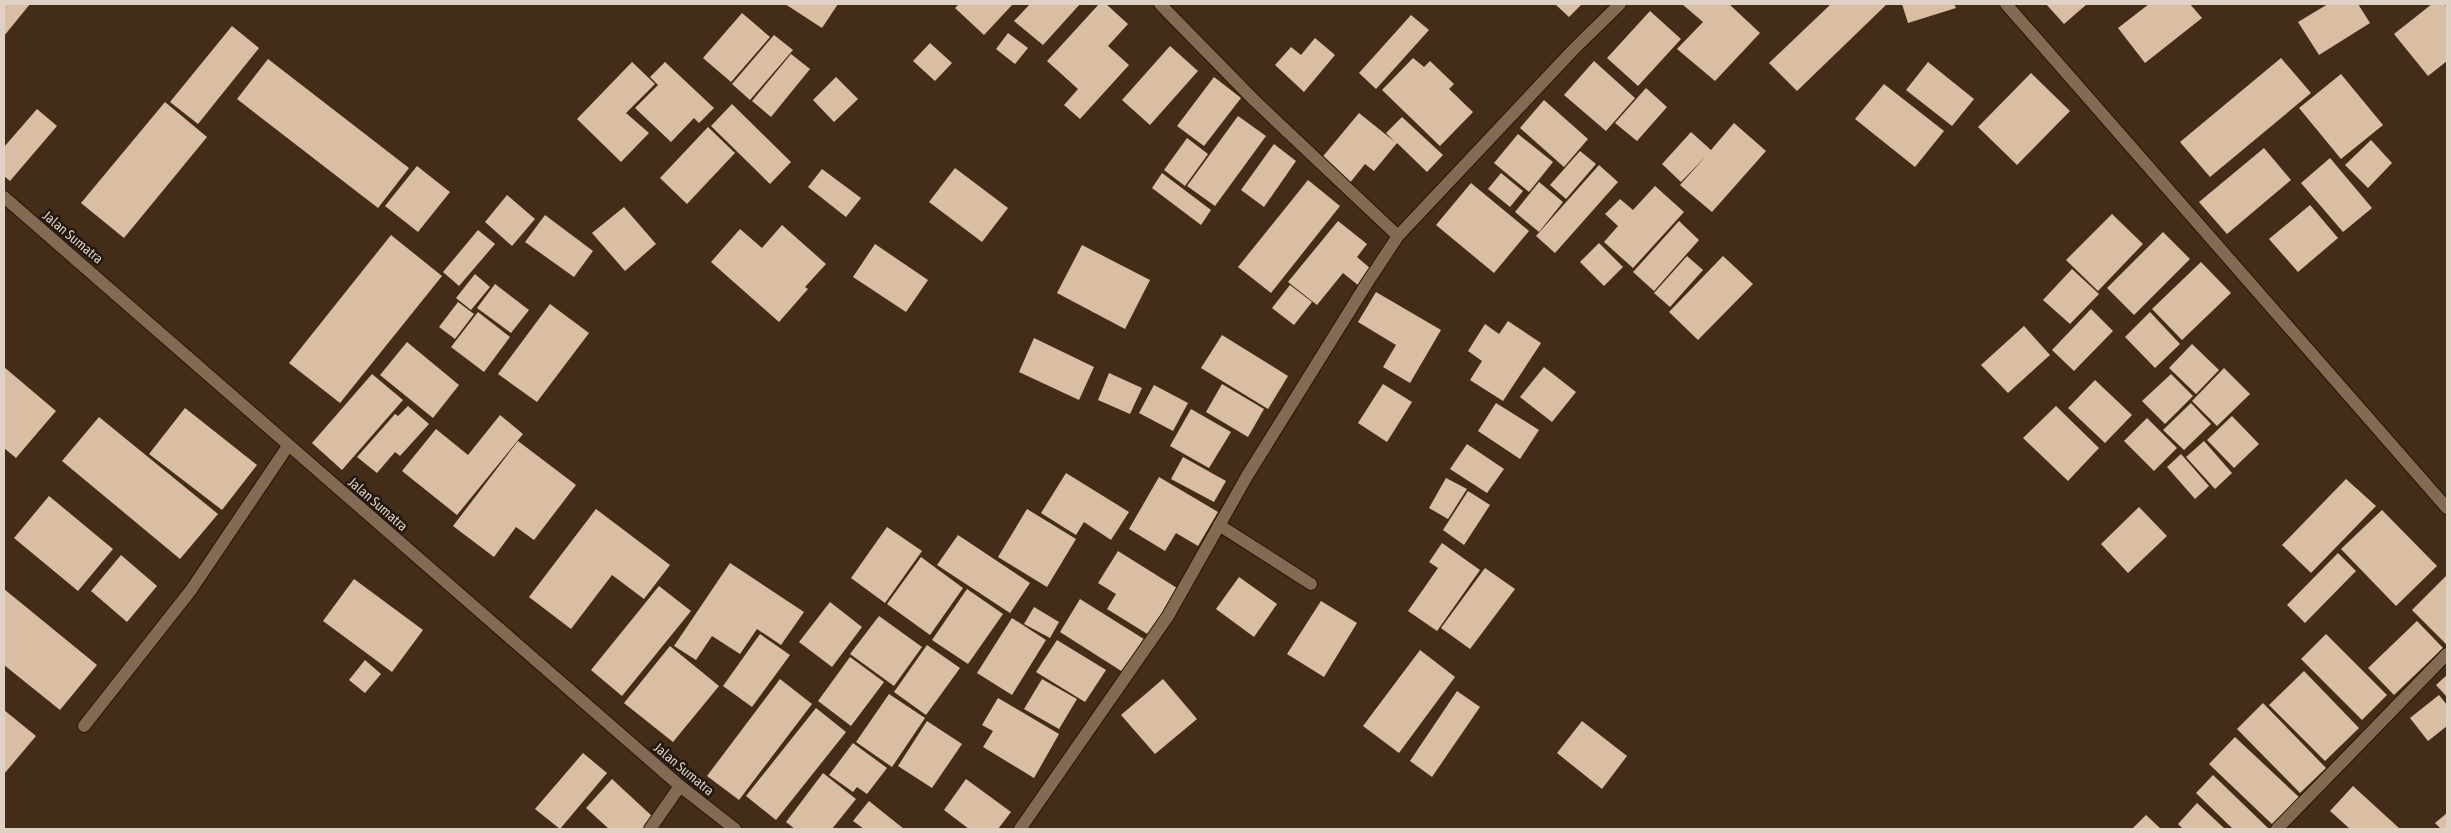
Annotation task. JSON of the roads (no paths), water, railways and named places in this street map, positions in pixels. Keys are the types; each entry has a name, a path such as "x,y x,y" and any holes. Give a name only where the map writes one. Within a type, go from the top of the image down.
{"street":[{"path":"1160,4 1255,101 1398,236"},
{"path":"1020,829 1168,616 1219,525 1366,283 1398,236 1574,49 1620,4"},
{"path":"2006,4 2447,508"},
{"name":"Jalan Sumatra","path":"4,197 680,786 735,829"},
{"path":"84,726 191,590 288,446"},
{"path":"1219,525 1311,584"},
{"path":"2277,829 2447,654"},
{"path":"650,829 680,786"}]}
